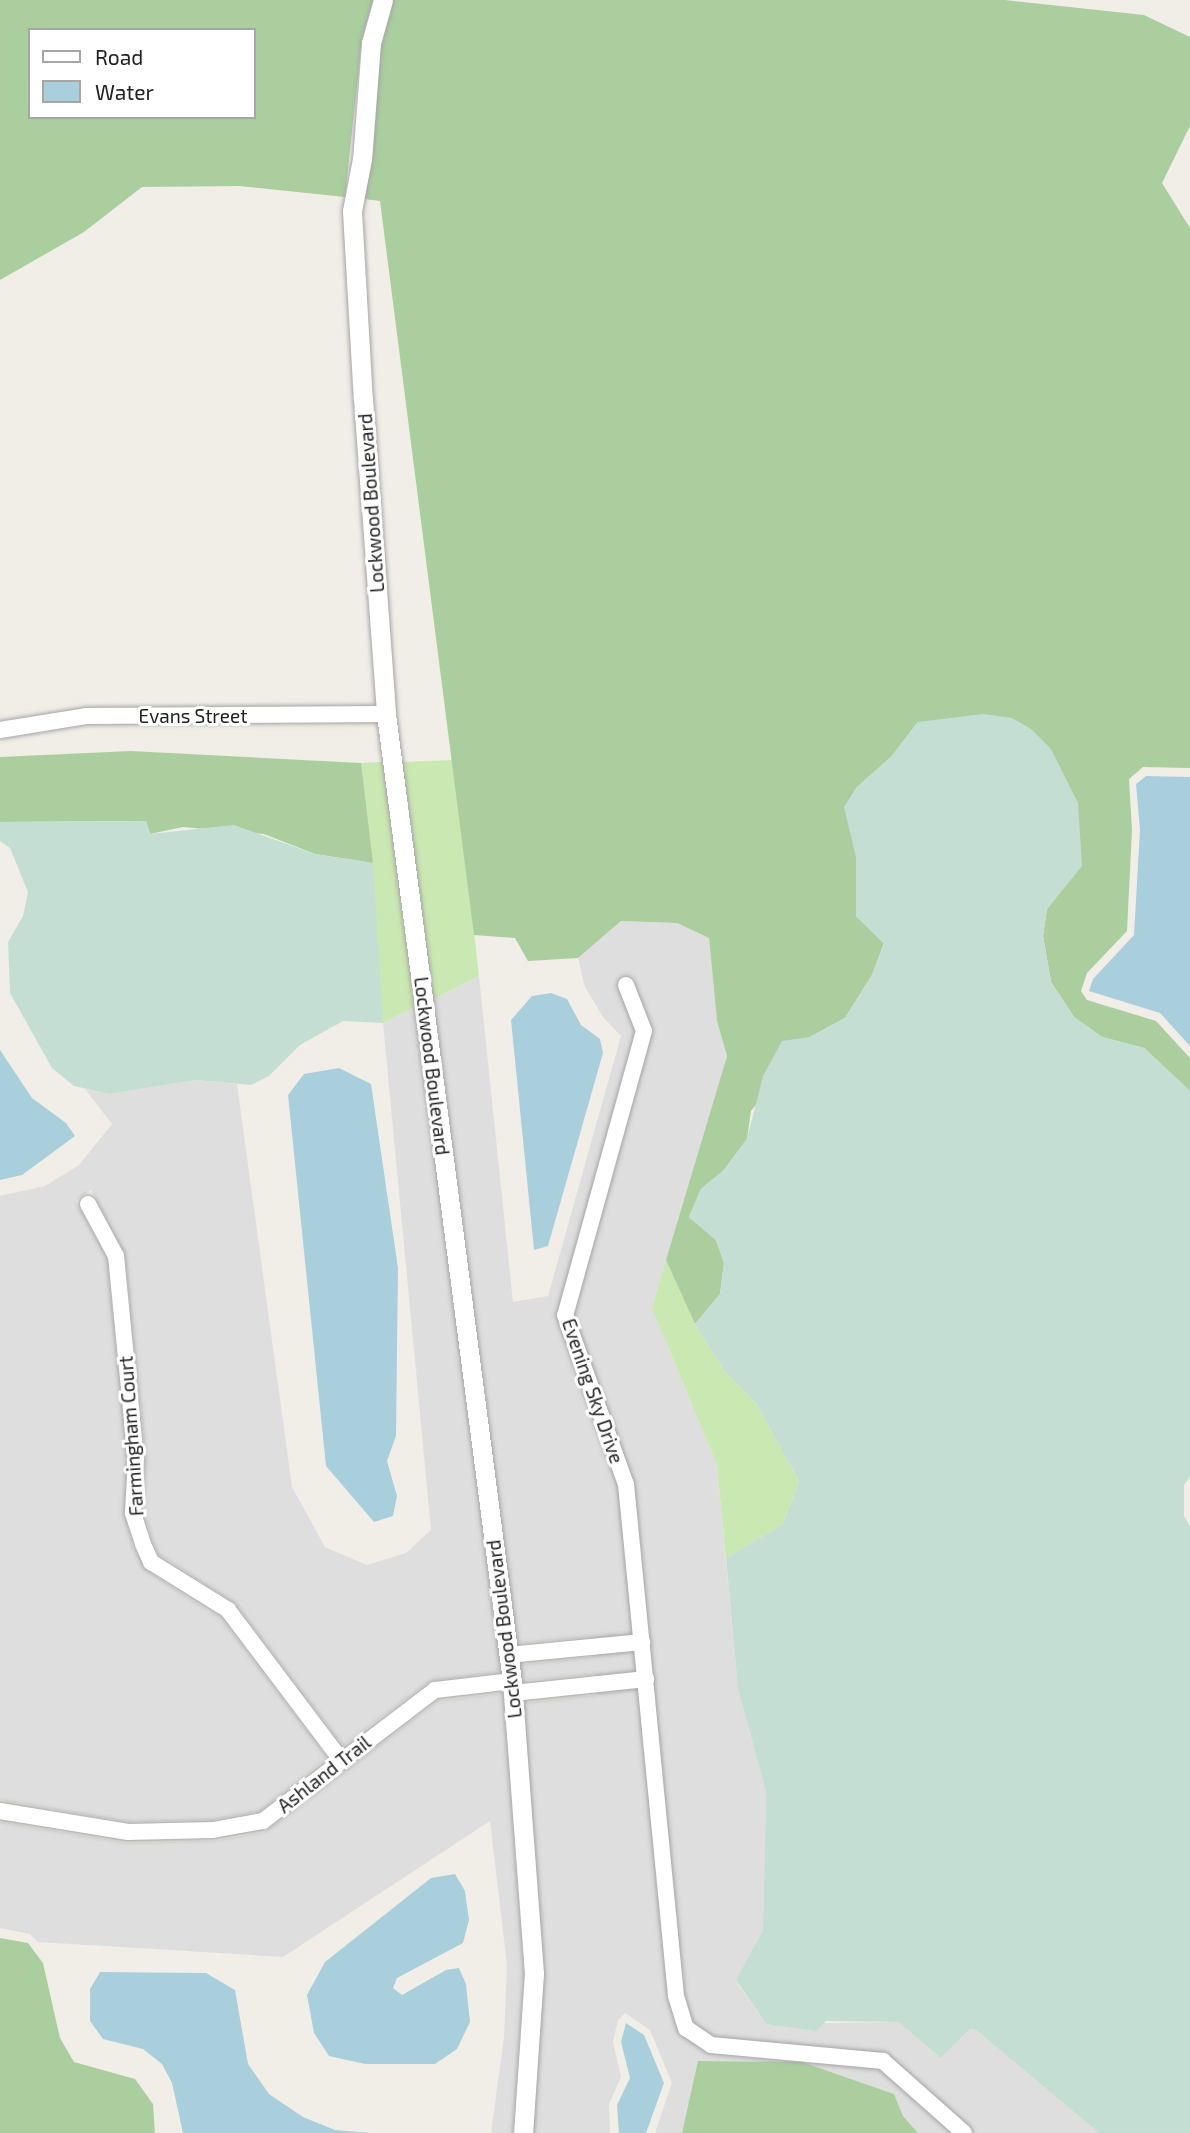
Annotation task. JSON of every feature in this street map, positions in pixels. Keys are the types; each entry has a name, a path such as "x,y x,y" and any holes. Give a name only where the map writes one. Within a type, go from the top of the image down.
{"street":[{"name":"Lockwood Boulevard","path":"383,0 371,43 362,159 352,211 386,714 512,1687 534,1973 523,2133"},
{"name":"Evans Street","path":"0,730 86,716 386,714"},
{"name":"Evening Sky Drive","path":"625,985 644,1031 565,1315 625,1484 676,1996 686,2028 711,2045 883,2061 964,2133"},
{"name":"Farmingham Court","path":"88,1204 116,1256 136,1459 133,1513 142,1544 151,1562 228,1610 341,1760"},
{"path":"509,1655 642,1642"},
{"path":"512,1687 646,1679"},
{"name":"Ashland Trail","path":"0,1811 128,1832 213,1830 263,1821 435,1690 512,1687"}],"shaded area":[{"path":"621,921 677,923 709,938 717,1021 727,1056 652,1308 717,1465 738,1689 766,1792 763,1930 736,1981 766,2024 898,2022 941,2058 970,2029 976,2030 1099,2133 918,2133 903,2116 894,2094 802,2062 699,2061 682,2133 655,2133 672,2083 650,2030 625,2013 618,2020 613,2042 621,2077 609,2104 610,2133 532,2133 523,1703 597,1695 595,1674 521,1681 519,1665 592,1657 591,1637 517,1643 433,999 479,976 513,1302 548,1296 621,1036 603,1017 585,987 578,958"},
{"path":"415,1007 501,1672 430,1681 343,1746 235,1603 158,1554 143,1512 146,1457 125,1254 91,1190 76,1201 107,1259 127,1459 124,1513 134,1549 147,1571 222,1619 327,1758 260,1811 212,1820 129,1822 0,1800 0,1196 45,1186 79,1165 112,1124 85,1089 109,1094 196,1080 237,1084 292,1487 325,1547 367,1565 406,1553 431,1530 383,1023"},
{"path":"503,1693 524,1973 513,2133 491,2133 504,2037 507,1965 490,1821 283,1957 38,1942 30,1934 0,1928 0,1822 127,1843 215,1841 265,1832 438,1701"}],"green space":[{"path":"0,0 373,0 362,39 345,197 240,186 142,187 84,232 0,280"},
{"path":"393,0 1005,0 1144,15 1190,37 1190,126 1162,183 1190,228 1190,768 1143,767 1129,779 1132,830 1127,931 1087,973 1081,991 1087,1000 1156,1021 1190,1058 1190,1091 1144,1048 1102,1037 1074,1017 1051,982 1043,936 1047,909 1082,865 918,722 891,757 856,788 856,916 884,943 872,975 845,1018 810,1037 751,1111 747,1139 724,1170 701,1189 689,1217 716,1240 724,1263 720,1294 695,1324 666,1260 727,1056 717,1021 709,938 677,923 621,921 578,958 528,961 515,938 474,935 380,201 364,199 373,152 380,45"},
{"path":"984,714 1012,718 1031,729 1051,749 1078,803 1082,866 1047,909 1043,936 1051,982 1074,1017 1102,1037 1144,1048 1190,1091 1190,1477 1184,1485 1184,1516 1190,1526 1190,2133 1099,2133 976,2030 970,2029 941,2058 898,2022 826,2021 817,2031 766,2024 736,1980 763,1930 766,1792 738,1689 726,1558 783,1524 799,1481 756,1403 725,1372 695,1324 720,1294 724,1263 716,1240 689,1217 701,1189 724,1170 747,1139 763,1076 782,1041 810,1037 845,1018 872,975 884,944 856,916 856,857 844,807 856,788 891,757 918,722"},
{"path":"131,751 361,763 373,863 315,854 264,834 183,827 150,834 146,821 0,822 0,757"},
{"path":"454,760 479,976 433,999 402,762"},
{"path":"383,762 415,1007 383,1023 361,763"},
{"path":"146,821 150,834 234,825 315,854 373,863 383,1023 343,1021 300,1045 269,1076 251,1085 196,1080 109,1094 74,1086 52,1068 10,993 8,942 23,916 28,892 10,848 0,841 0,822"},
{"path":"666,1260 695,1324 725,1372 756,1403 799,1481 783,1524 726,1558 717,1465 652,1308"},
{"path":"0,1938 28,1943 43,1963 60,2038 74,2062 135,2079 153,2104 155,2133 0,2133"},
{"path":"698,2061 802,2062 894,2094 903,2116 918,2133 682,2133"}],"water":[{"path":"1146,776 1190,777 1190,1046 1160,1013 1089,991 1093,979 1134,935 1140,830 1136,784"},
{"path":"551,993 567,999 581,1025 600,1039 603,1053 548,1246 534,1250 511,1020 532,996"},
{"path":"0,1050 32,1098 66,1123 75,1136 22,1175 0,1180"},
{"path":"339,1068 371,1084 398,1268 396,1436 387,1461 397,1496 393,1516 374,1522 326,1466 288,1095 304,1074"},
{"path":"455,1874 465,1891 469,1920 463,1943 397,1978 393,1988 402,1995 446,1970 459,1968 466,1984 470,2022 457,2049 435,2064 365,2064 329,2056 314,2033 307,1995 325,1962 431,1878"},
{"path":"100,1972 206,1973 235,1990 248,2064 269,2094 303,2117 335,2130 371,2133 183,2133 172,2083 162,2064 143,2049 103,2039 90,2021 90,1989"},
{"path":"626,2023 644,2035 664,2083 646,2133 619,2133 617,2105 630,2078 621,2042"}]}
